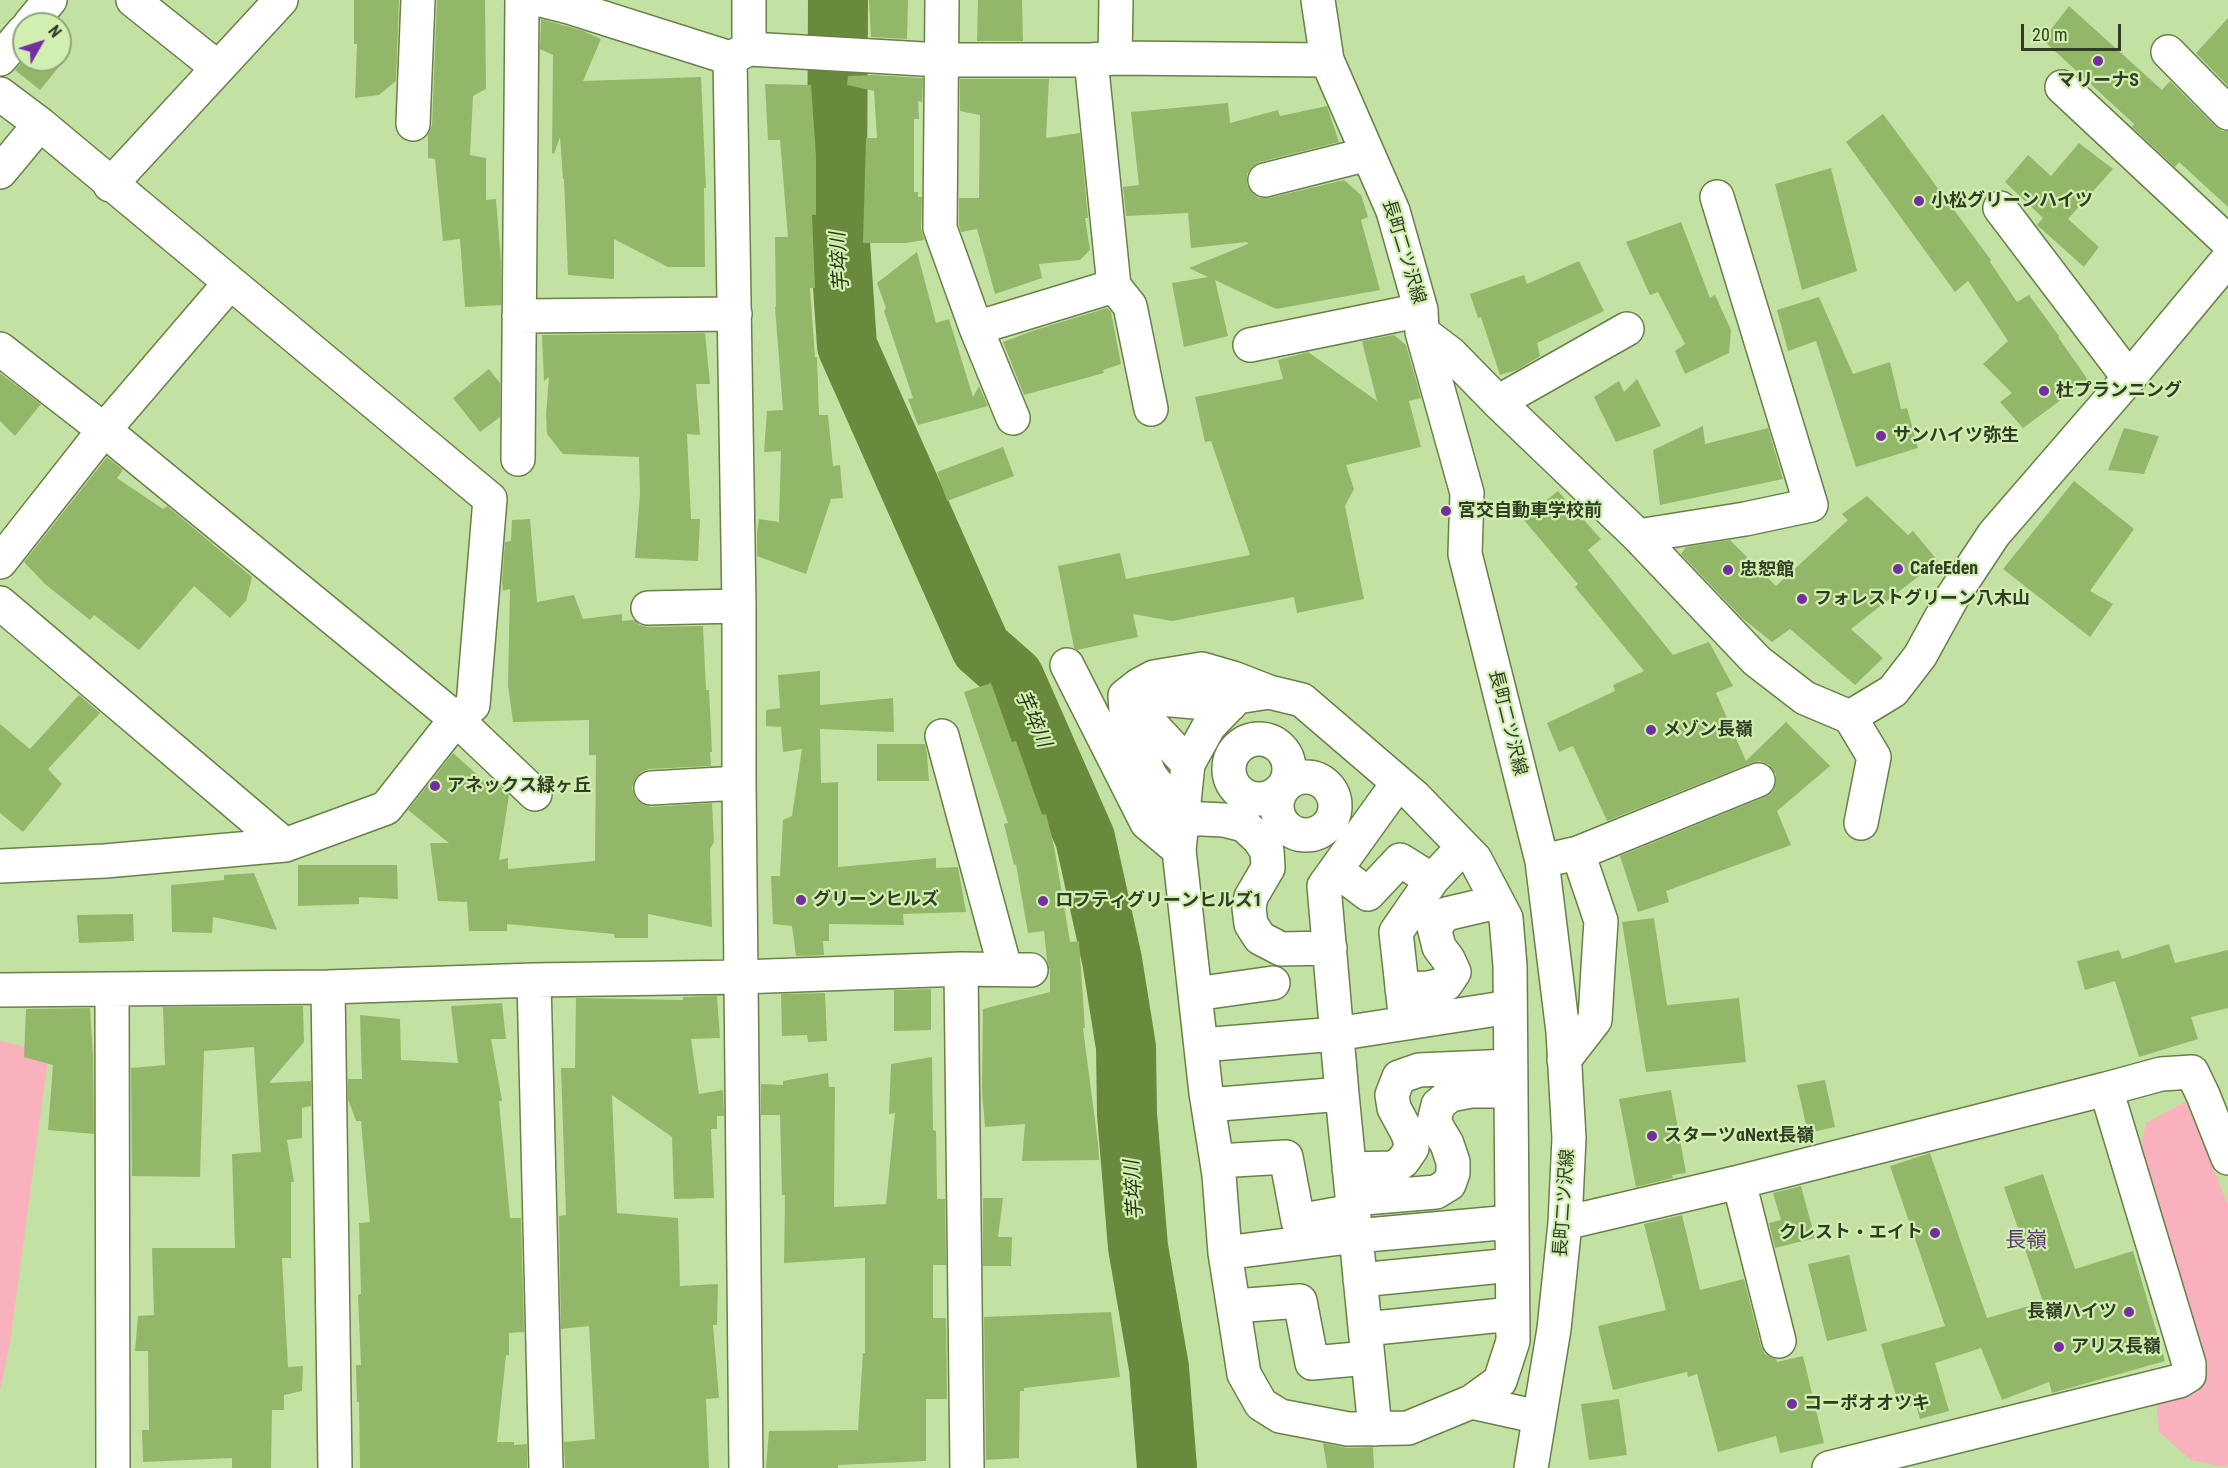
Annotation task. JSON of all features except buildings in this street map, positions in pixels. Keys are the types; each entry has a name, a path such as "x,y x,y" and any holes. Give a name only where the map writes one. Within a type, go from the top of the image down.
{"street":[{"path":"40,12 50,0"},
{"path":"133,0 218,68"},
{"path":"110,185 281,0"},
{"path":"413,124 418,0"},
{"path":"518,459 522,0"},
{"path":"746,1468 735,314 740,53 749,0"},
{"path":"942,0 940,228 976,328 1013,418"},
{"path":"1116,0 1103,59 1114,286 1130,306 1151,409"},
{"name":"長町二ツ沢線","path":"1318,0 1326,60 1393,211 1467,493 1465,554 1542,861 1563,1032 1569,1138 1565,1223 1554,1329 1531,1468"},
{"path":"560,2 740,53 855,55 941,60 1326,60"},
{"path":"0,59 12,45"},
{"path":"2168,52 2228,113"},
{"path":"2062,87 2228,242"},
{"path":"0,94 40,124 110,185 490,499 473,705 456,719 386,808 285,845 105,861 0,866"},
{"path":"0,172 40,124"},
{"path":"1265,180 1368,154"},
{"path":"1638,536 1745,519 1811,505 1717,197"},
{"path":"2000,208 2129,378"},
{"path":"1850,717 1893,691 1920,656 1953,596 1994,534 2228,259"},
{"path":"0,562 104,430 230,283"},
{"path":"976,328 1114,286"},
{"path":"519,316 735,314"},
{"path":"1250,345 1421,321 1498,402 1638,536 1757,661 1805,698 1850,717 1874,757 1861,824"},
{"path":"1498,402 1627,329"},
{"path":"0,349 104,430 456,719 535,794"},
{"path":"0,603 285,845"},
{"path":"648,608 739,606"},
{"path":"1067,665 1147,823 1179,850"},
{"path":"1125,696 1154,677 1202,669 1269,692 1302,700 1398,783 1463,847 1475,860 1506,918 1510,966 1513,1341 1500,1381 1471,1402 1408,1428 1348,1429 1280,1416 1261,1404 1244,1374 1225,1253 1217,1161 1208,1106 1179,850 1188,764 1205,733 1237,697 1269,692"},
{"path":"1125,696 1127,725 1137,749 1150,775 1182,818"},
{"path":"1125,696 1230,705"},
{"path":"1125,696 1188,764"},
{"path":"1205,733 1234,751 1228,771 1236,790 1254,800 1275,795 1282,788 1277,808 1284,827 1303,836 1323,831 1340,846 1368,894 1400,860 1432,880"},
{"path":"0,990 328,987 1018,969 942,736"},
{"path":"1542,861 1578,853 1758,780"},
{"path":"651,788 739,783"},
{"path":"1375,1429 1336,1034 1324,886 1340,846 1398,783"},
{"path":"1182,818 1224,820 1244,825 1259,839 1267,851 1268,868 1251,897 1249,908 1251,924 1260,938 1281,949 1329,948"},
{"path":"1406,1023 1396,932 1432,880 1463,847"},
{"path":"1564,1060 1595,1020 1598,979 1601,921 1578,853"},
{"path":"1402,989 1428,988 1446,984 1454,972 1448,958 1439,947 1434,927 1446,914 1497,902"},
{"path":"961,969 967,1468"},
{"path":"534,980 546,1468"},
{"path":"1195,994 1273,983"},
{"path":"328,987 335,1468"},
{"path":"112,990 113,1468"},
{"path":"1201,1045 1336,1034 1510,1007"},
{"path":"1225,1253 1303,1254 1353,1204 1403,1161 1412,1148 1408,1134 1394,1108 1392,1095 1399,1077 1419,1070 1510,1078"},
{"path":"1565,1223 1739,1182 2161,1074 2192,1072 2228,1158"},
{"path":"1217,1161 1286,1156 1298,1221 1353,1204 1436,1192 1449,1184 1453,1173 1453,1162 1447,1144 1434,1122 1438,1105 1450,1095 1510,1078"},
{"path":"1829,1468 1920,1457 2179,1381 2189,1375 2189,1364 2106,1089"},
{"path":"1208,1106 1291,1112 1342,1094"},
{"path":"1739,1182 1779,1341"},
{"path":"1353,1204 1511,1222"},
{"path":"1234,1306 1300,1301 1312,1363 1367,1343 1512,1265"},
{"path":"1360,1280 1432,1309 1512,1314"},
{"path":"1471,1402 1539,1417"}],"shaded area":[{"path":"0,1041 49,1052 10,1343 0,1391"},
{"path":"2186,1101 2228,1205 2228,1464 2225,1467 2191,1460 2159,1432 2156,1401 2185,1388 2139,1154 2146,1123"}],"waterway":[{"name":"芋埣川","path":"838,0 837,198 847,346 981,648 1014,677 1085,838 1112,960 1126,1047 1127,1114 1138,1247 1159,1368 1167,1468"}],"place":[{"name":"マリーナS","path":"2098,61"},
{"name":"小松グリーンハイツ","path":"1919,201"},
{"name":"杜プランニング","path":"2044,391"},
{"name":"サンハイツ弥生","path":"1881,436"},
{"name":"宮交自動車学校前","path":"1446,511"},
{"name":"CafeEden","path":"1898,569"},
{"name":"忠恕館","path":"1728,570"},
{"name":"フォレストグリーン八木山","path":"1802,599"},
{"name":"メゾン長嶺","path":"1651,730"},
{"name":"アネックス緑ヶ丘","path":"435,786"},
{"name":"グリーンヒルズ","path":"801,900"},
{"name":"ロフティグリーンヒルズ1","path":"1043,901"},
{"name":"スターツαNext長嶺","path":"1652,1136"},
{"name":"クレスト・エイト","path":"1935,1233"},
{"name":"長嶺ハイツ","path":"2129,1312"},
{"name":"アリス長嶺","path":"2059,1347"},
{"name":"コーポオオツキ","path":"1792,1404"}],"district":[{"name":"長嶺","path":"2026,1242"}]}
